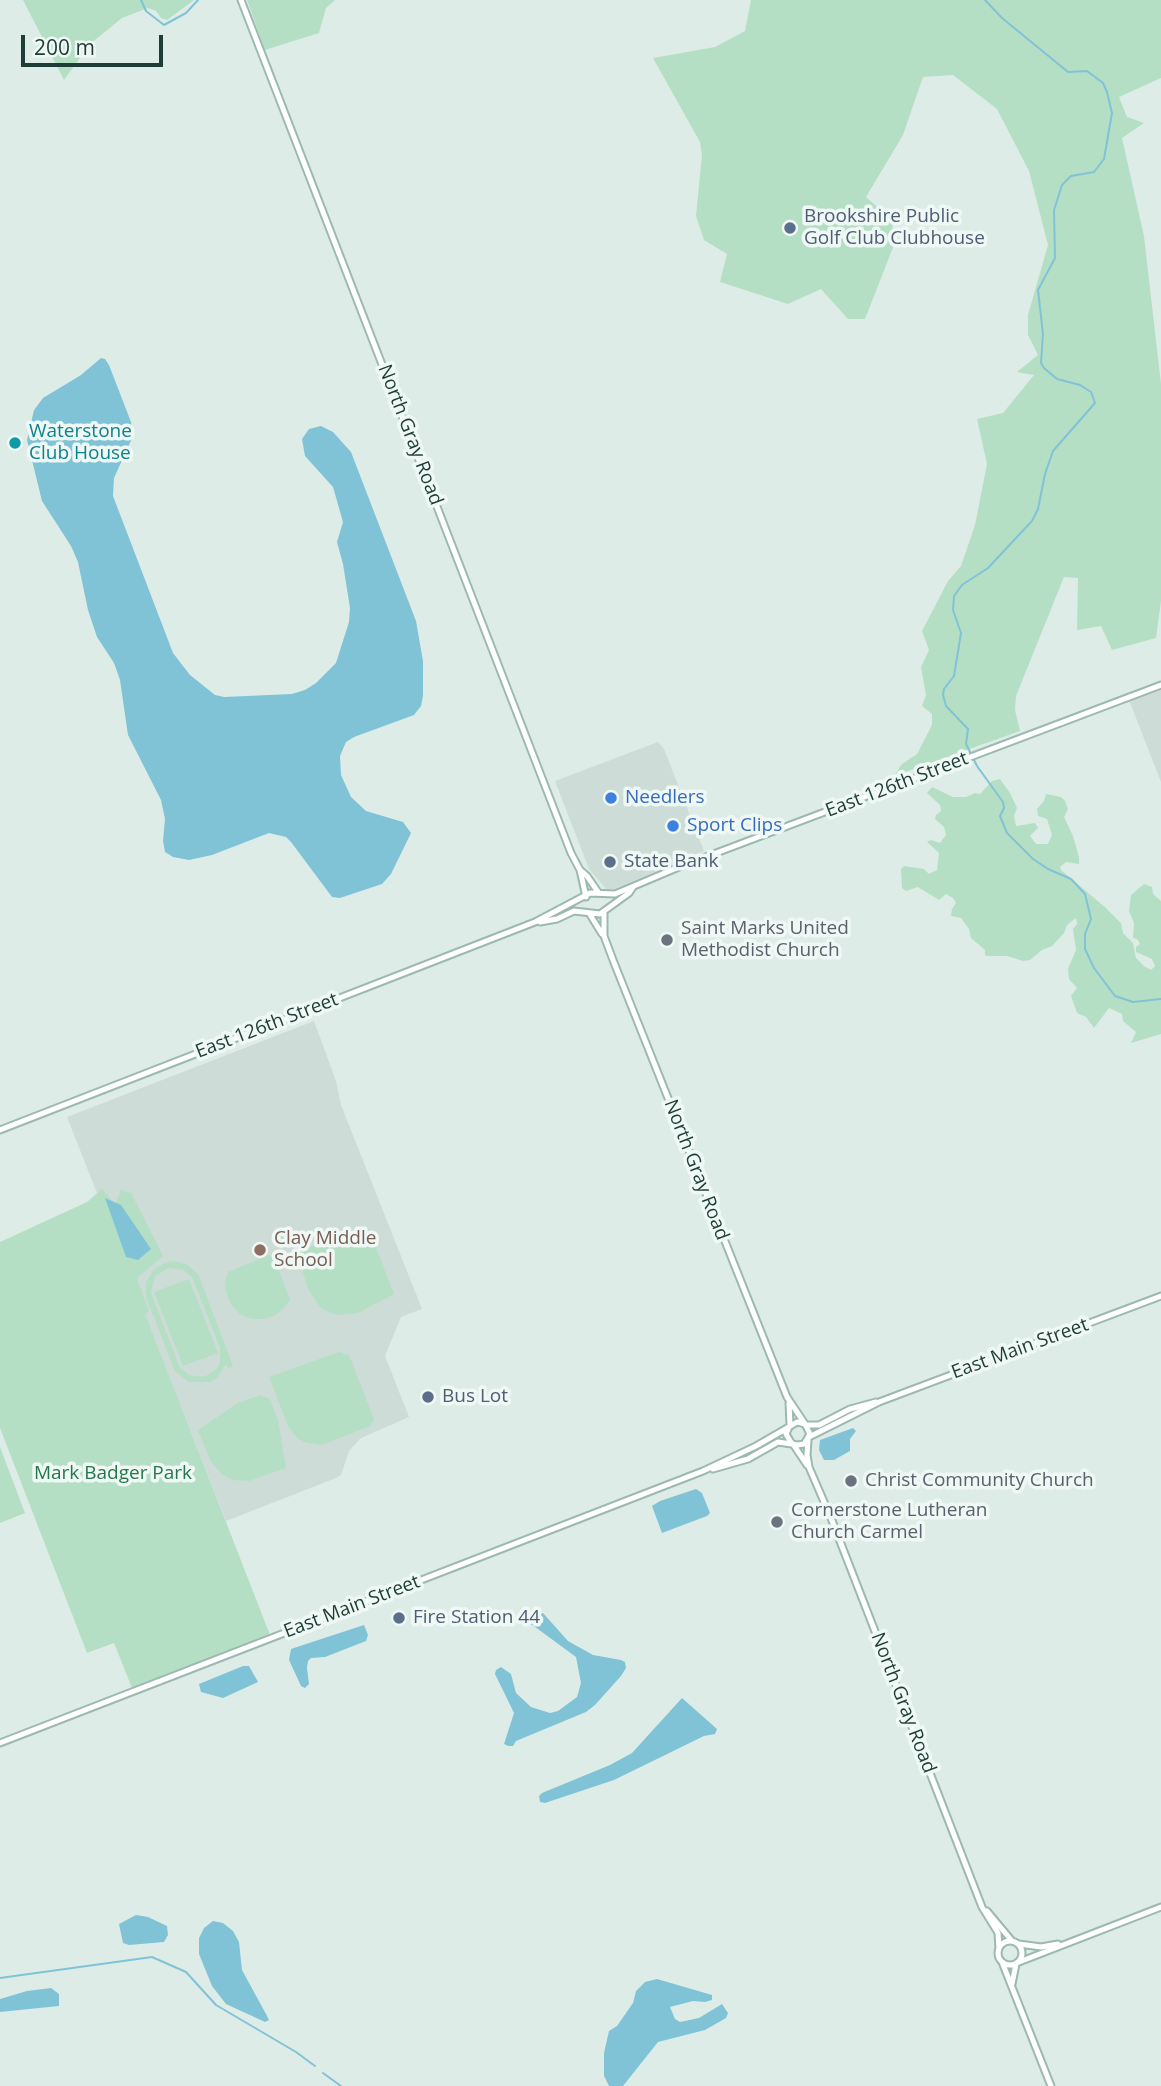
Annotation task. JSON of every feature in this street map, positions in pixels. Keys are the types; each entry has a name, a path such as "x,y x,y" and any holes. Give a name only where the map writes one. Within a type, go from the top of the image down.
{"street":[{"name":"North Gray Road","path":"241,0 571,853 580,870 585,897"},
{"name":"East 126th Street","path":"598,893 615,894 1161,685"},
{"name":"North Gray Road","path":"580,870 598,893"},
{"name":"East 126th Street","path":"604,911 633,887"},
{"path":"598,893 606,901 604,911 595,915 589,913 584,905 585,897 598,893"},
{"name":"East 126th Street","path":"0,1129 535,922 585,897"},
{"name":"East 126th Street","path":"535,922 550,921 574,911 589,913"},
{"name":"North Gray Road","path":"604,911 604,936"},
{"name":"North Gray Road","path":"589,913 604,936 789,1403 806,1425"},
{"name":"East Main Street","path":"809,1438 879,1402 1161,1296"},
{"name":"East Main Street","path":"806,1425 819,1425 857,1407 879,1402"},
{"name":"North Gray Road","path":"789,1403 789,1426"},
{"path":"797,1422 806,1425 809,1438 801,1445 792,1444 786,1434 789,1426 797,1422"},
{"name":"East Main Street","path":"0,1743 703,1471 756,1446 789,1426"},
{"name":"North Gray Road","path":"809,1438 809,1467"},
{"name":"East Main Street","path":"703,1471 744,1460 778,1443 792,1444"},
{"name":"North Gray Road","path":"792,1444 809,1467 831,1518 985,1913 998,1933 999,1949"},
{"name":"North Gray Road","path":"980,1900 1014,1942"},
{"path":"1002,1962 1010,1965 1017,1963 1161,1907"},
{"path":"1051,2086 998,1954 1003,1944 1014,1942 1041,1947 1068,1942"},
{"path":"1012,1984 1022,1952 1014,1942"}],"shaded area":[{"path":"1161,688 1161,782 1129,700"},
{"path":"658,742 664,749 704,851 607,890 589,869 555,781"},
{"name":"Clay Middle School","path":"314,1021 336,1081 341,1105 422,1309 401,1317 385,1356 409,1417 361,1438 349,1451 341,1475 336,1478 226,1521 67,1117"}],"green space":[{"path":"23,0 194,0 167,20 148,8 122,18 90,44 64,80"},
{"path":"247,0 335,0 326,8 319,33 265,50"},
{"path":"751,0 1161,0 1161,78 1119,97 1127,117 1144,123 1122,138 1144,236 1161,384 1161,601 1156,638 1112,650 1101,626 1077,630 1078,578 1064,577 1016,696 1015,710 1020,731 894,776 902,764 917,754 932,725 932,714 922,706 926,695 921,667 929,650 922,631 948,581 961,566 975,525 987,464 977,419 1003,413 1034,375 1017,372 1038,355 1028,335 1028,315 1048,245 1029,171 997,109 953,75 923,77 903,135 866,197 892,220 894,245 865,319 848,319 821,289 788,304 720,282 727,254 704,240 696,216 702,155 700,142 653,58 715,47 745,31"},
{"path":"1000,779 1017,808 1014,816 1016,826 1035,823 1038,828 1030,836 1036,844 1048,844 1052,835 1047,819 1038,816 1037,809 1046,794 1061,797 1065,801 1068,809 1064,817 1073,836 1079,864 1066,862 1060,867 1061,870 1121,923 1123,933 1133,943 1136,958 1151,970 1155,966 1152,959 1136,952 1136,947 1140,944 1133,938 1134,923 1129,911 1131,895 1144,884 1152,887 1153,894 1161,901 1161,1034 1131,1043 1136,1032 1123,1021 1122,1014 1109,1008 1094,1028 1086,1017 1077,1013 1071,996 1077,988 1069,979 1068,969 1076,950 1073,929 1077,924 1076,918 1067,925 1064,933 1052,946 1030,960 987,956 985,950 971,938 969,929 961,918 951,916 956,903 953,898 946,894 939,900 918,887 906,891 902,888 901,869 904,866 924,869 929,874 937,870 939,853 927,842 931,840 940,843 946,835 944,827 935,819 941,811 940,805 927,793 932,787 953,797 966,797 980,794 992,781"},
{"name":"Mark Badger Park","path":"102,1189 115,1204 121,1190 131,1193 163,1256 137,1278 149,1311 145,1314 270,1635 132,1688 114,1643 87,1653 0,1428 0,1242 87,1202"},
{"path":"363,1227 369,1230 394,1294 358,1313 331,1313 321,1308 308,1289 297,1252"},
{"path":"269,1255 274,1258 290,1300 274,1316 251,1319 232,1306 225,1284 228,1272"},
{"path":"173,1261 186,1264 198,1274 233,1366 228,1368 226,1364 217,1378 210,1382 189,1382 175,1371 146,1297 146,1283 153,1270","holes":["169,1268 183,1270 192,1277 220,1348 220,1363 216,1370 204,1377 189,1375 180,1368 151,1293 156,1275"]},
{"path":"189,1279 218,1353 183,1366 154,1292"},
{"path":"339,1352 349,1355 374,1419 370,1426 320,1445 304,1442 297,1438 288,1426 269,1377"},
{"path":"260,1395 270,1399 278,1420 286,1468 249,1481 233,1480 223,1475 211,1462 198,1430 238,1403"},
{"path":"0,1447 25,1513 0,1523"}],"water":[{"path":"101,358 109,365 131,422 133,436 114,478 113,496 173,653 190,675 215,695 224,697 292,694 316,683 336,663 349,622 350,608 337,542 343,522 333,487 305,456 302,439 309,429 321,426 333,432 351,452 416,621 423,661 423,696 421,706 414,715 354,737 346,742 340,756 341,775 351,797 366,811 403,822 411,833 391,874 382,884 340,898 332,897 291,842 286,837 269,833 212,855 189,860 173,857 165,852 165,819 161,800 128,735 120,680 114,663 97,637 78,562 71,546 42,501 27,440 34,410 43,398 81,375"},
{"path":"105,1198 121,1205 151,1249 138,1260 126,1257"},
{"path":"853,1428 856,1431 850,1439 850,1451 834,1460 824,1460 819,1450 820,1440"},
{"path":"696,1489 702,1493 710,1513 662,1533 652,1506"},
{"path":"543,1613 568,1641 593,1655 621,1660 625,1662 626,1668 586,1712 508,1746 504,1744 514,1713 495,1674 496,1670 501,1667 511,1674 516,1693 531,1707 550,1713 558,1711 577,1697 581,1683 576,1657 531,1624 535,1616"},
{"path":"364,1625 368,1635 366,1641 325,1657 311,1658 307,1668 309,1684 305,1688 301,1686 289,1660 291,1649"},
{"path":"249,1666 258,1682 223,1698 201,1692 199,1684"},
{"path":"682,1698 717,1729 715,1734 704,1736 614,1780 545,1803 540,1802 539,1796 542,1793 632,1753"},
{"path":"136,1915 148,1917 167,1926 168,1935 164,1942 129,1945 123,1943 119,1924"},
{"path":"213,1921 223,1923 233,1931 239,1942 242,1970 269,2020 265,2022 226,2004 212,1986 199,1954 199,1938 204,1928"},
{"path":"657,1979 712,1995 712,2000 705,2002 693,2001 670,2007 675,2019 680,2022 699,2018 722,2004 728,2013 726,2018 705,2030 658,2042 623,2086 609,2086 604,2076 604,2053 609,2031 617,2026 633,2003 636,1991 645,1982"},
{"path":"51,1988 59,1994 59,2006 0,2012 0,1999 27,1991"}],"waterway":[{"path":"141,0 146,11 164,25 186,13 198,0"},
{"path":"985,0 1002,18 1068,72 1087,71 1103,83 1107,92 1112,113 1104,159 1094,172 1071,176 1062,185 1054,210 1055,258 1038,290 1043,334 1041,363 1057,379 1080,385 1091,392 1095,403 1053,451 1038,509 1032,521 988,568 962,585 954,596 953,610 961,633 954,676 944,689 943,695 946,706 968,729 966,744 977,766 1003,802 1004,808 1000,816 1007,833 1033,859 1071,879 1085,894 1091,919 1085,934 1085,949 1094,968 1115,996 1133,1002 1161,999"},
{"path":"0,1978 152,1957 186,1972 216,2005 315,2066"},
{"path":"323,2073 341,2086"}],"place":[{"name":"Brookshire Public Golf Club Clubhouse","path":"790,228"},
{"name":"Waterstone Club House","path":"15,443"},
{"name":"Needlers","path":"611,798"},
{"name":"Sport Clips","path":"673,826"},
{"name":"State Bank","path":"610,862"},
{"name":"Saint Marks United Methodist Church","path":"667,940"},
{"name":"Clay Middle School","path":"260,1250"},
{"name":"Bus Lot","path":"428,1397"},
{"name":"Christ Community Church","path":"851,1481"},
{"name":"Cornerstone Lutheran Church Carmel","path":"777,1522"},
{"name":"Fire Station 44","path":"399,1618"}]}
